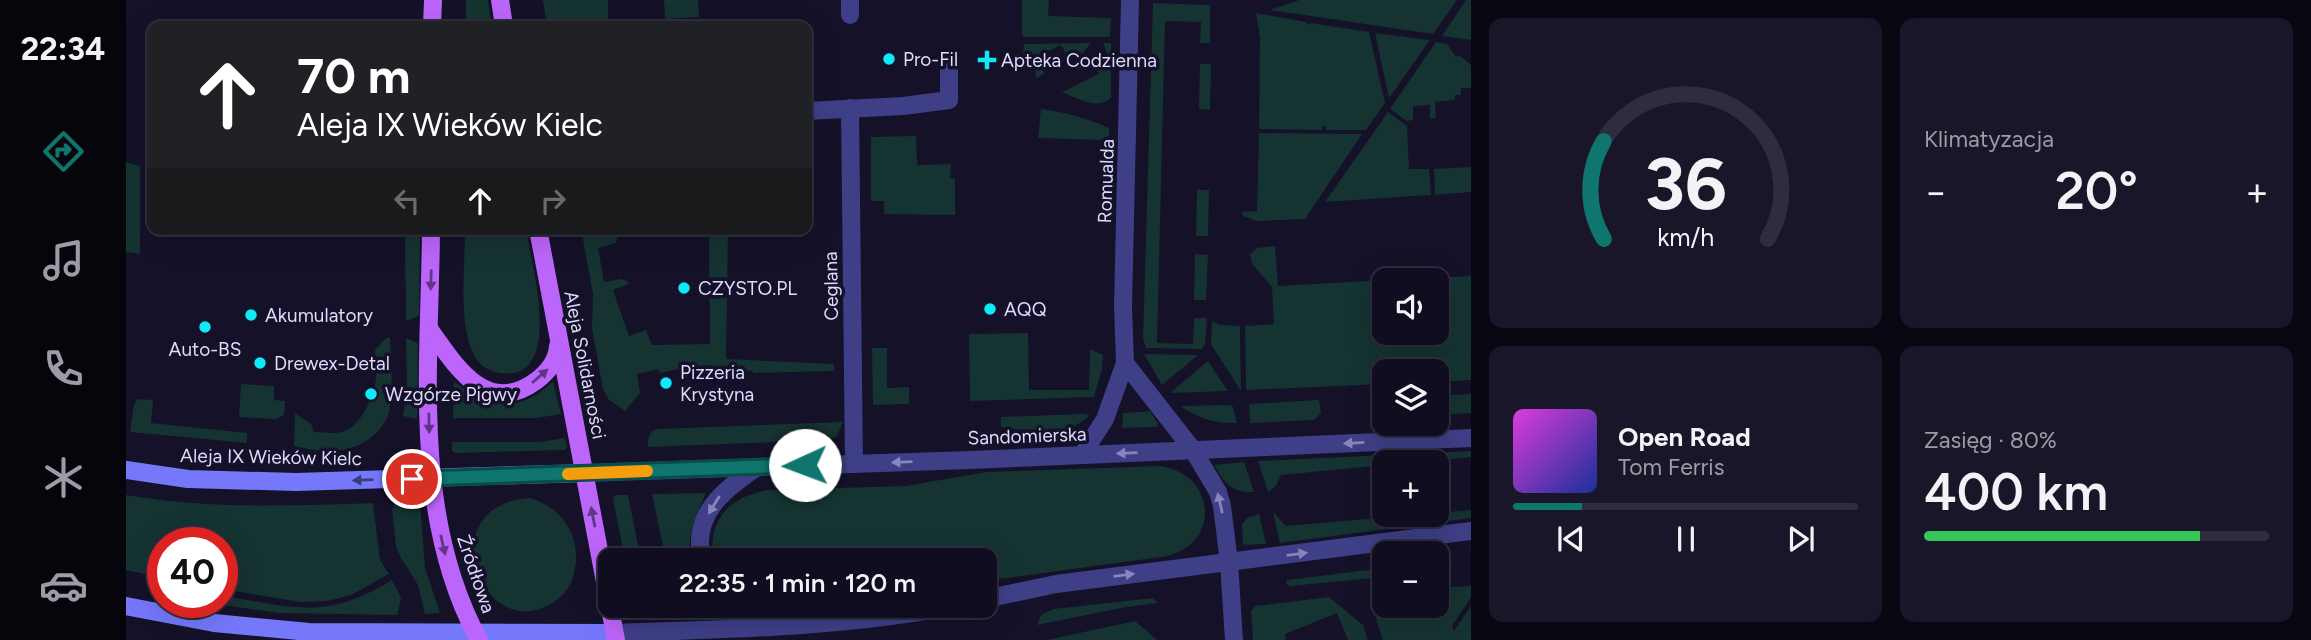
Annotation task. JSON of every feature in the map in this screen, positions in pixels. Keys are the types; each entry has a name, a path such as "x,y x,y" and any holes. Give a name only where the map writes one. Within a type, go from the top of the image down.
{"main road":[{"path":"432,21 433,0"},
{"path":"500,0 503,21"},
{"path":"431,235 432,478"},
{"name":"Aleja Solidarności","path":"539,235 615,636"},
{"path":"430,330 453,363 472,383 488,390 502,392 523,388 544,374 555,360 558,338"},
{"name":"Aleja IX Wieków Kielc","path":"126,471 234,482 584,473"},
{"name":"Źródłowa","path":"432,478 446,556 476,636"},
{"path":"126,606 188,619 276,631 615,636"}],"street":[{"name":"Romualda","path":"1082,455 1110,409 1125,363 1123,307 1130,0"},
{"path":"812,111 904,106 949,100 949,68"},
{"name":"Ceglana","path":"850,108 854,464"},
{"path":"1125,363 1193,450 1218,492 1229,562 1234,640"},
{"name":"Sandomierska","path":"584,473 1471,438"},
{"path":"700,548 701,531 711,507 723,491 757,467"},
{"path":"997,596 1056,584 1471,531"},
{"path":"742,618 753,627"},
{"path":"615,636 877,618"},
{"path":"734,640 753,627"},
{"path":"276,631 293,640"}],"green space":[{"path":"466,0 488,0 491,21 466,21"},
{"path":"543,0 608,0 608,19 612,19 612,21 546,21"},
{"path":"664,0 698,0 699,17 665,19"},
{"path":"1022,0 1049,0 1048,16 1111,18 1110,37 1024,37"},
{"path":"1299,0 1457,0 1433,34 1270,10"},
{"path":"1466,0 1471,0 1471,40 1442,36"},
{"path":"1153,3 1210,5 1210,43 1200,43 1201,22 1165,21 1157,343 1193,344 1194,318 1207,318 1205,344 1202,349 1146,348 1143,339"},
{"path":"1256,13 1306,22 1309,25 1310,23 1369,32 1385,103 1366,130 1326,130 1326,126 1323,126 1322,130 1259,129 1260,38"},
{"path":"1375,33 1430,40 1389,98"},
{"path":"1436,42 1447,44 1456,57 1459,55 1471,65 1471,88 1461,88 1461,95 1455,95 1455,100 1435,102 1436,118 1430,119 1430,105 1413,106 1413,120 1407,121 1390,109"},
{"path":"1091,43 1083,53 1069,59 1061,45 1038,56 1044,74 1036,78 1035,60 1022,60 1024,44"},
{"path":"1103,43 1111,43 1111,98 1106,102 1094,103 1062,92 1099,74 1096,68 1110,60"},
{"path":"1200,64 1211,64 1210,110 1199,109"},
{"path":"1041,109 1101,124 1109,128 1109,137 1101,140 1038,138"},
{"path":"1388,112 1407,126 1409,169 1429,169 1431,195 1325,202"},
{"path":"1259,133 1362,134 1305,219 1257,221 1243,216 1241,212 1257,211"},
{"path":"916,136 917,165 951,164 950,178 955,179 955,215 884,214 884,201 871,201 871,137"},
{"path":"126,162 140,166 140,254 126,252"},
{"path":"1471,167 1471,192 1435,195 1434,169"},
{"path":"1197,190 1209,190 1208,236 1196,236"},
{"path":"405,235 420,235 419,316 406,321"},
{"path":"465,235 527,235 540,317 539,341 533,359 520,371 500,373 489,370 477,361 467,333 464,304"},
{"path":"582,235 618,235 616,243 598,248 604,282 621,279 629,284 613,290 629,336 646,330 652,345 710,344 709,235 728,235 726,359 834,364 834,371 753,373 752,370 734,374 733,370 698,373 697,369 679,373 678,369 660,373 658,369 637,374 640,393 625,411 608,399 603,389 592,328 593,294"},
{"path":"1275,246 1278,286 1372,281 1372,345 1449,345 1449,277 1471,276 1471,380 1449,381 1449,359 1372,359 1372,385 1246,390 1245,326 1274,324 1272,287 1252,264 1250,254 1257,248"},
{"path":"1195,254 1208,255 1206,300 1194,300"},
{"path":"1212,321 1220,325 1240,326 1241,391 1211,344"},
{"path":"1028,333 1029,390 1089,390 1090,349 1103,355 1094,397 970,401 969,334"},
{"path":"386,338 390,338 391,403 386,420 378,431 358,446 346,449 320,451 294,446 295,413 311,424 314,432 343,432 358,421 367,407 375,385 375,350"},
{"path":"406,338 418,343 417,419 403,416 407,388"},
{"path":"872,348 887,348 887,388 909,387 909,404 873,405"},
{"path":"1144,354 1198,355 1162,385"},
{"path":"1208,361 1228,391 1170,393"},
{"path":"454,382 483,399 513,404 538,394 553,382 561,414 537,418 453,418"},
{"path":"241,384 274,386 274,400 285,401 284,415 276,419 239,417"},
{"path":"1471,394 1471,413 1449,414 1449,395"},
{"path":"138,399 153,400 151,423 247,433 247,443 130,432 134,404"},
{"path":"1319,400 1321,413 1314,420 1250,423 1249,404"},
{"path":"1230,405 1237,423 1207,419 1180,406"},
{"path":"1150,411 1158,424 1156,427 1122,428 1123,413"},
{"path":"1090,415 1080,423 1059,431 1037,432 1001,427 1001,417"},
{"path":"843,422 837,436 829,440 648,447 650,433 658,429"},
{"path":"565,438 565,450 452,451 452,442 540,442"},
{"path":"1471,451 1471,457 1449,459 1449,452"},
{"path":"1372,456 1372,466 1281,475 1276,486 1268,492 1258,461"},
{"path":"1244,462 1254,492 1240,491 1230,486 1214,465"},
{"path":"1159,466 1177,471 1191,480 1201,493 1205,508 1204,523 1198,536 1186,548 1168,556 997,579 997,548 712,548 718,520 733,504 755,493 768,490 906,486 986,472"},
{"path":"706,493 691,533 689,548 663,548 652,494"},
{"path":"126,495 218,504 373,503 380,560 389,574 351,595 328,601 300,602 238,592 238,527 147,527 147,575 126,570"},
{"path":"615,495 628,495 639,548 623,548 613,499"},
{"path":"529,498 541,502 561,517 573,538 576,563 571,582 559,599 545,607 521,611 501,604 485,588 476,566 474,543 481,522 499,506"},
{"path":"420,502 425,568 440,613 425,614 418,585 396,547 392,510 396,503"},
{"path":"1471,510 1471,518 1449,521 1449,512"},
{"path":"1273,512 1286,526 1372,519 1372,527 1402,527 1280,543"},
{"path":"1259,514 1266,544 1243,545 1242,525 1247,518"},
{"path":"1372,569 1372,578 1290,586 1286,583 1287,580"},
{"path":"392,580 401,598 397,615 280,613 238,607 238,599 290,607 328,606 369,593"},
{"path":"1471,586 1471,597 1452,626 1454,631 1471,606 1471,640 1383,640 1376,618 1449,618 1449,587"},
{"path":"1329,597 1363,625 1368,640 1348,640 1337,613 1285,634 1286,640 1253,640 1251,611 1255,606"},
{"path":"1153,598 1157,603 1037,625 1041,615 1053,609"},
{"path":"1135,621 1157,640 1047,640"}],"slow traffic":[{"path":"568,474 647,471"}],"place":[{"name":"Pro-Fil","path":"889,59"},
{"name":"Apteka Codzienna","path":"987,60"},
{"name":"CZYSTO.PL","path":"684,288"},
{"name":"AQQ","path":"990,309"},
{"name":"Akumulatory","path":"251,315"},
{"name":"Auto-BS","path":"205,327"},
{"name":"Drewex-Detal","path":"260,363"},
{"name":"Pizzeria Krystyna","path":"666,383"},
{"name":"Wzgórze Pigwy","path":"371,394"}],"route":[{"path":"412,479 805,465"}]}
